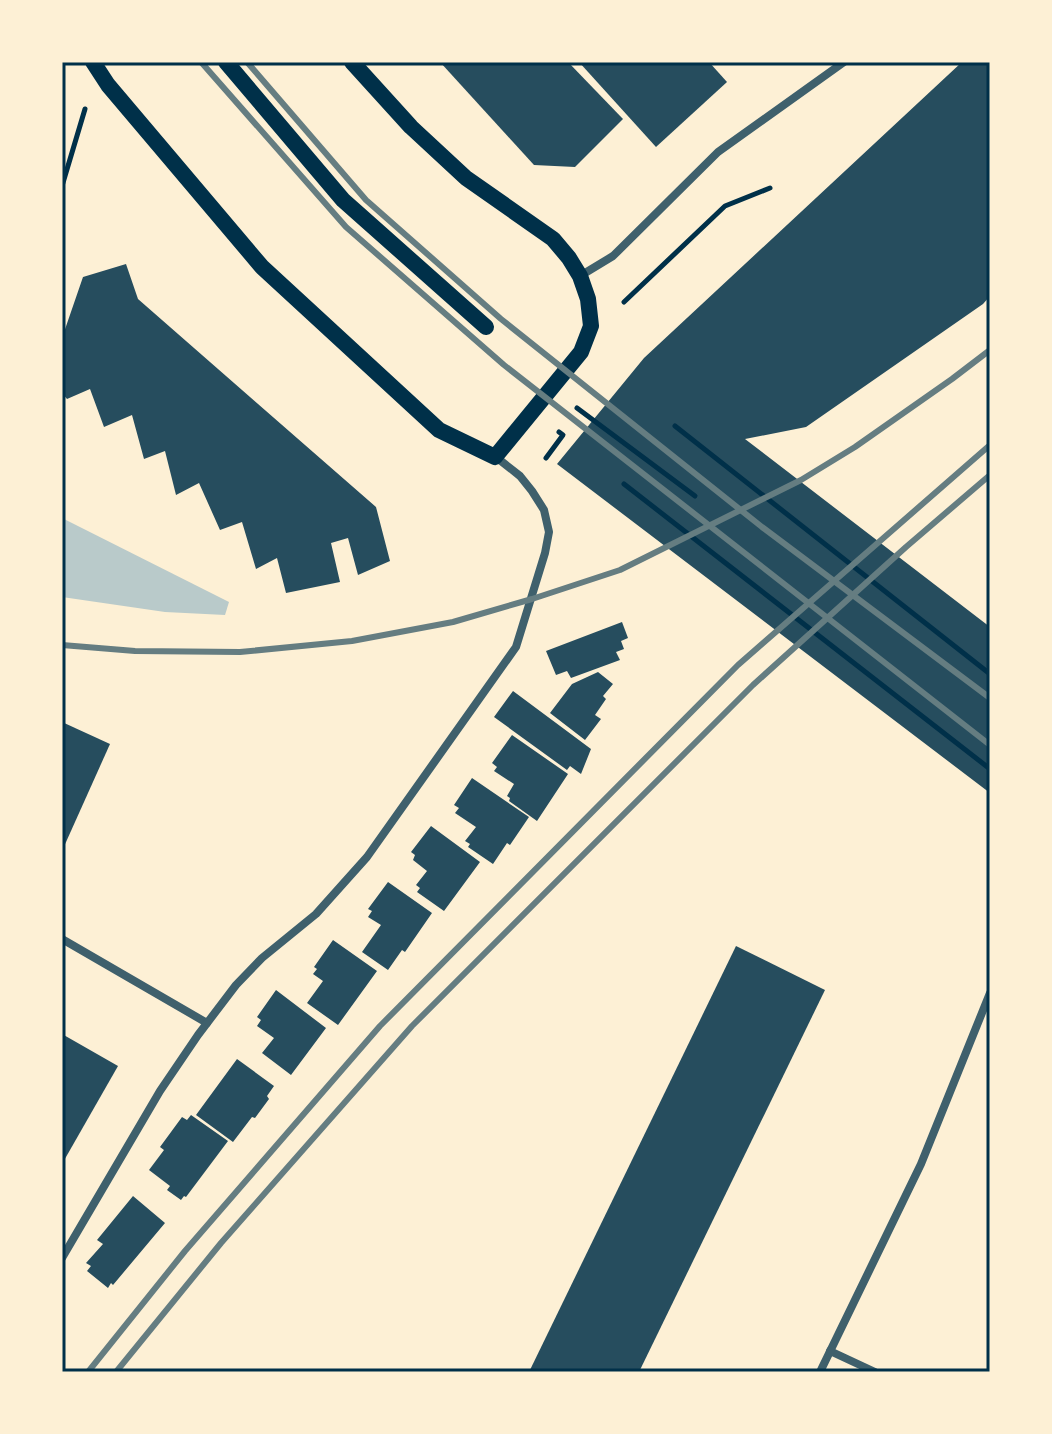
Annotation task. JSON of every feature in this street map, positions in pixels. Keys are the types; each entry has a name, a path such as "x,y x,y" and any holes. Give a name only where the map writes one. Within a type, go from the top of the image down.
{"main road":[{"path":"93,62 108,85 262,267 439,430 495,457 581,352 591,326 588,299 580,276 553,239 466,178 411,127 352,62"},
{"path":"226,62 343,200 486,327"}],"street":[{"path":"580,276 613,256 718,152 844,62"},
{"path":"62,1258 160,1091 207,1023 236,985 262,958 316,914 367,857 516,647 549,532 544,510 532,491 520,476 495,457"},
{"path":"62,939 207,1023"},
{"path":"820,1372 921,1164 990,993"},
{"path":"830,1351 875,1372"}],"path":[{"path":"62,186 87,104"},
{"path":"614,311 725,206 770,188"},
{"path":"566,399 695,496"},
{"path":"675,426 990,674"},
{"path":"624,484 990,769"}],"shaded area":[{"path":"62,518 229,602 225,615 165,612 62,597"}],"building":[{"path":"440,62 568,62 623,119 575,167 534,165"},
{"path":"579,62 709,62 727,82 656,147"},
{"path":"962,62 990,62 990,296 983,304 806,427 745,439 990,627 990,793 557,464 644,358"},
{"path":"126,264 138,299 376,507 390,561 358,575 348,538 331,543 340,582 286,593 277,558 256,569 242,522 220,530 199,483 176,495 165,451 144,459 132,415 104,427 90,389 67,399 62,393 62,338 83,277"},
{"path":"622,622 628,638 621,641 624,649 616,652 620,660 571,678 567,671 556,675 546,651"},
{"path":"598,672 613,684 603,696 606,699 595,715 601,719 585,740 550,713 572,684"},
{"path":"513,691 591,749 581,774 570,766 567,770 494,717"},
{"path":"62,722 110,744 62,851"},
{"path":"512,735 568,774 537,821 509,801 507,796 514,784 494,771 497,767 492,763"},
{"path":"472,778 529,817 493,864 468,847 470,844 465,841 476,827 455,813 459,808 454,805"},
{"path":"431,826 480,862 444,911 417,892 420,888 416,885 427,871 413,860 415,855 411,852"},
{"path":"388,882 432,913 405,952 402,950 388,970 362,952 381,925 368,917 372,911 368,909"},
{"path":"333,940 377,971 338,1025 307,1003 323,981 313,974 317,969 314,967"},
{"path":"736,946 825,990 639,1372 529,1372"},
{"path":"276,990 326,1028 291,1075 262,1053 274,1038 257,1026 261,1020 257,1017"},
{"path":"62,1034 118,1066 62,1164"},
{"path":"237,1059 274,1086 267,1096 269,1099 233,1142 196,1115"},
{"path":"191,1115 228,1141 181,1200 167,1190 170,1186 149,1170 164,1150 160,1147 182,1117 187,1120"},
{"path":"133,1196 165,1223 108,1288 87,1271 91,1266 86,1263 103,1244 97,1240"}],"railway":[{"path":"201,62 346,227 504,365 990,745"},
{"path":"247,62 366,200 501,319 762,527 990,698"},
{"path":"62,645 135,651 240,652 352,641 453,622 532,599 620,570 801,480 855,447 990,350"},
{"path":"88,1372 185,1251 380,1026 738,665 990,445"},
{"path":"116,1372 221,1243 412,1026 753,685 990,475"}]}
